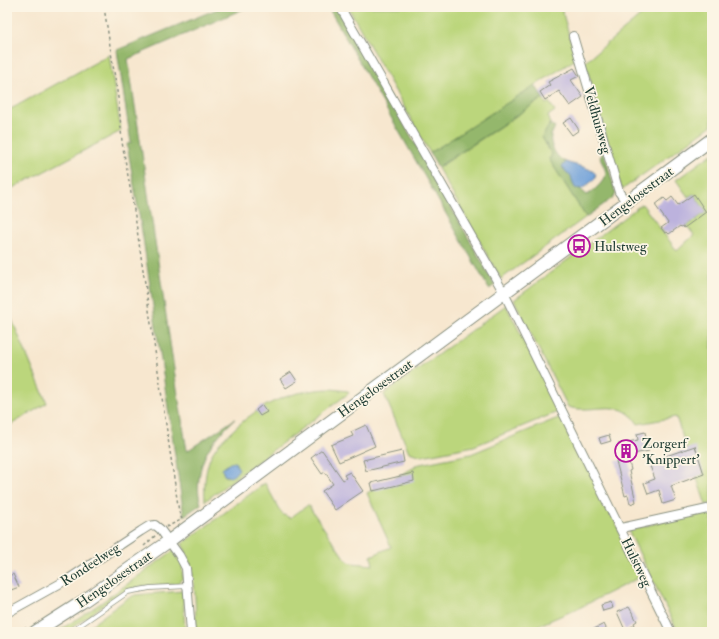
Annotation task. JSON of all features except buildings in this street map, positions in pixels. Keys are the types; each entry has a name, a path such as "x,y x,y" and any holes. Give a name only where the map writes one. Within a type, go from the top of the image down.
{"main road":[{"name":"Hengelosestraat","path":"36,632 82,602 169,541 712,139"}],"street":[{"name":"Hulstweg","path":"340,7 504,293 672,632"},
{"name":"Veldhuisweg","path":"574,36 619,192 627,203"},
{"path":"621,528 712,508"},
{"name":"Rondeelweg","path":"7,613 70,578 149,526 155,525 161,531"},
{"path":"161,531 186,568 191,632"}],"lane":[{"path":"70,632 128,592 150,588 188,586"}],"path":[{"path":"104,7 119,104 122,142 136,216 163,408 179,512 182,519 161,531"}],"green space":[{"path":"222,7 248,7 128,59 187,451 235,419 216,439 203,461 198,485 201,504 184,516 143,238 127,144 131,143 117,50"},
{"path":"328,7 338,7 495,285 489,289"},
{"path":"348,7 561,7 576,59 430,153"},
{"path":"651,7 712,7 712,125 623,189 621,187 585,62"},
{"path":"109,55 121,131 7,191 7,111"},
{"path":"535,85 543,98 438,167 430,153"},
{"path":"543,98 546,104 549,102 555,111 548,116 551,124 542,137 552,155 549,159 586,217 501,279 438,168"},
{"path":"550,124 555,127 551,136 552,147 557,155 566,162 562,167 571,177 575,188 580,189 587,195 599,186 604,179 606,173 600,157 604,152 616,194 586,217 549,159 552,155 542,137"},
{"path":"712,154 712,503 706,505 676,417 638,424 626,412 619,409 578,409 568,407 514,300 642,204 677,251 694,235 687,226 706,212 694,194 688,197 676,180"},
{"path":"506,305 560,411 474,446 422,456 409,452 384,394"},
{"path":"7,308 47,403 7,427"},
{"path":"331,389 348,391 349,393 205,501 205,479 208,463 214,450 225,437 253,414 276,400 302,392","holes":["230,463 238,470 234,475 226,477 222,469"]},
{"path":"563,416 642,576 581,607 535,627 537,632 196,632 193,576 187,554 182,544 265,483 282,514 290,518 308,505 345,559 351,563 373,565 371,556 391,547 367,493 415,467 415,465 471,454"},
{"path":"712,510 712,632 678,632 628,530"},
{"path":"173,551 182,563 183,578 177,584 133,588 119,594 66,632 57,632 101,603"},
{"path":"183,591 185,632 82,632 125,600 135,595"}],"water":[{"path":"566,162 593,171 596,174 595,179 582,189 575,188 571,177 562,167"},
{"path":"235,462 239,469 234,475 230,477 224,475 222,469 230,463"}],"place":[{"name":"Hulstweg","path":"579,246"},
{"name":"Zorgerf 'Knippert'","path":"626,451"}]}
